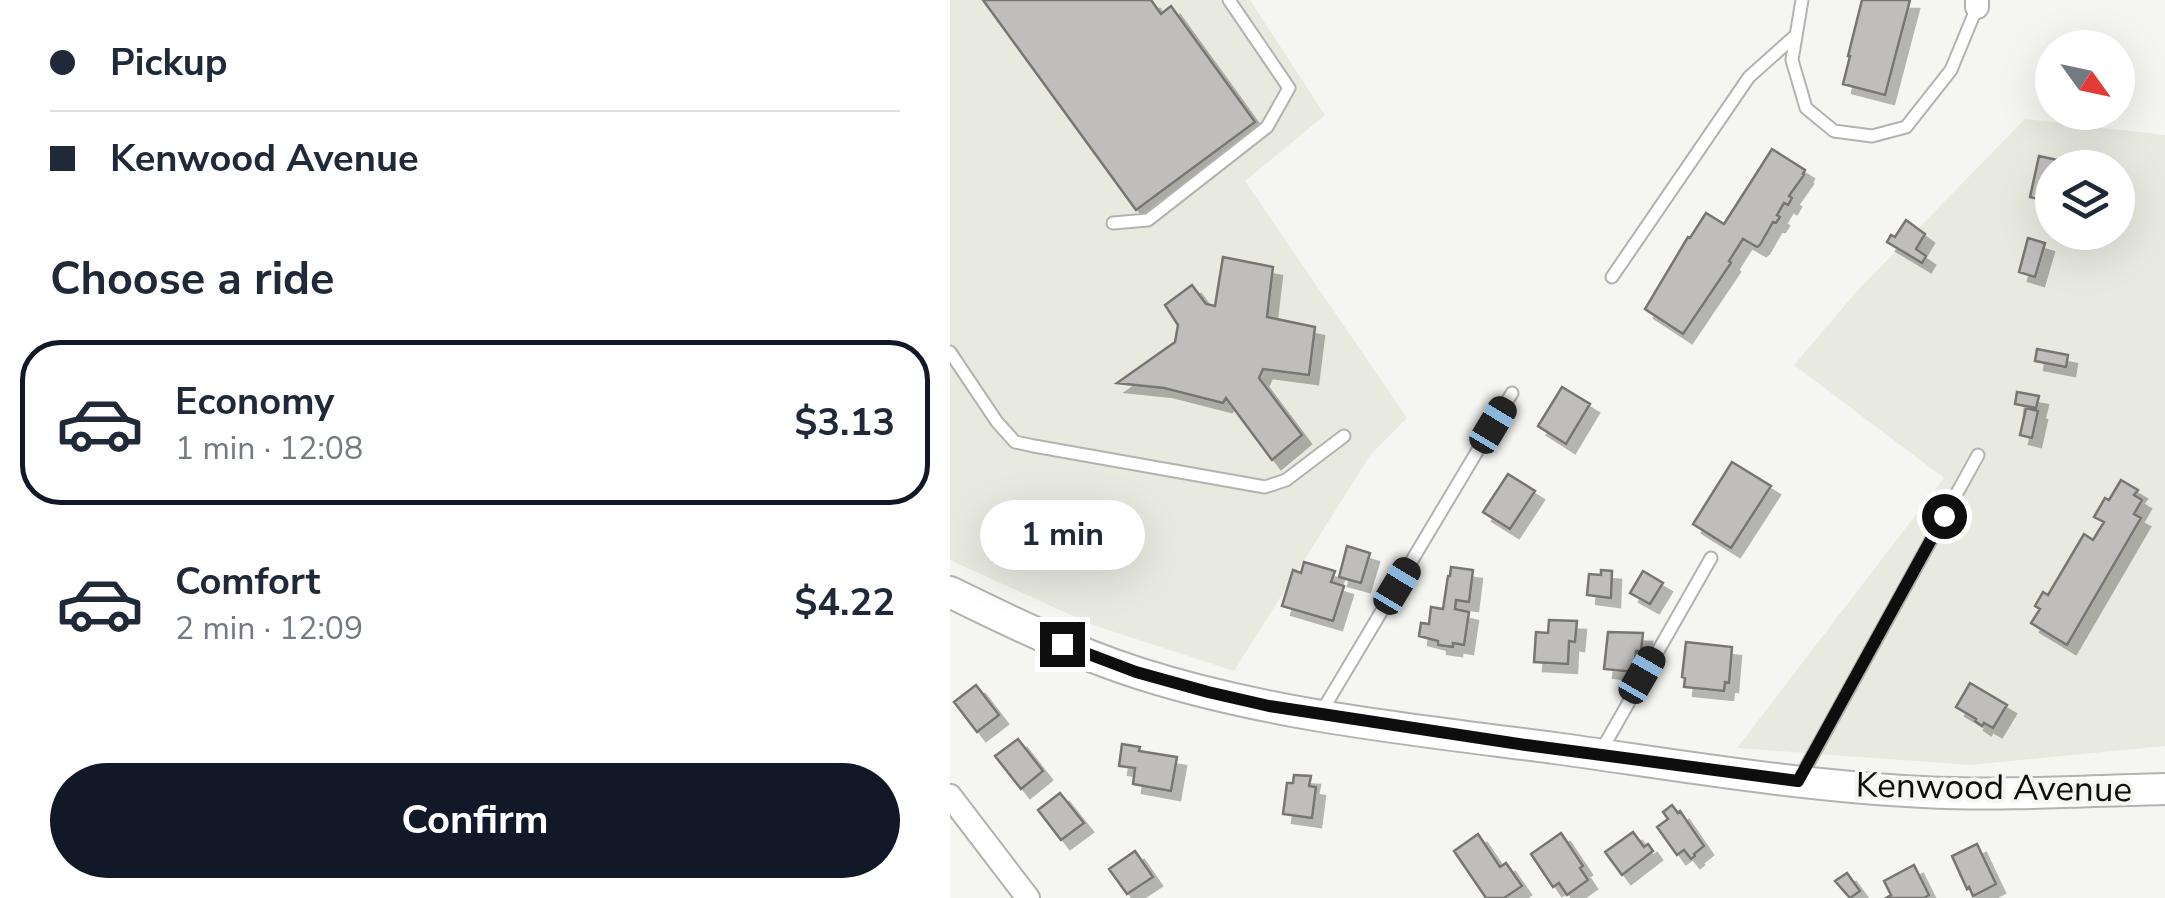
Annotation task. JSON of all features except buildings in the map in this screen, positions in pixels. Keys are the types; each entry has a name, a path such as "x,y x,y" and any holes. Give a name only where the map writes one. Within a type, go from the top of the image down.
{"main road":[{"name":"Kenwood Avenue","path":"950,592 1031,631 1136,672 1240,700 1320,715 1798,781 1969,794 2165,789"}],"street":[{"path":"950,796 1028,898"}],"lane":[{"path":"1113,223 1148,220 1267,128 1289,88 1229,0"},
{"path":"1802,0 1792,60 1806,108 1834,131 1872,136 1906,126 1951,70 1977,4"},
{"path":"1612,277 1748,77 1796,35"},
{"path":"950,352 1015,442 1265,487 1286,480 1344,436"},
{"path":"1320,715 1512,392"},
{"path":"1798,781 1978,455"},
{"path":"1599,755 1711,558"}],"shaded area":[{"path":"950,0 1250,0 1325,115 1245,181 1407,418 1371,454 1234,671 1093,625 950,560"},
{"path":"2025,119 2035,120 2035,130 2121,130 2165,135 2165,746 1970,765 1737,748 1944,478 1794,365 1857,291"}],"route":[{"path":"1062,644 1136,672 1269,706 1798,781 1944,516"}]}
